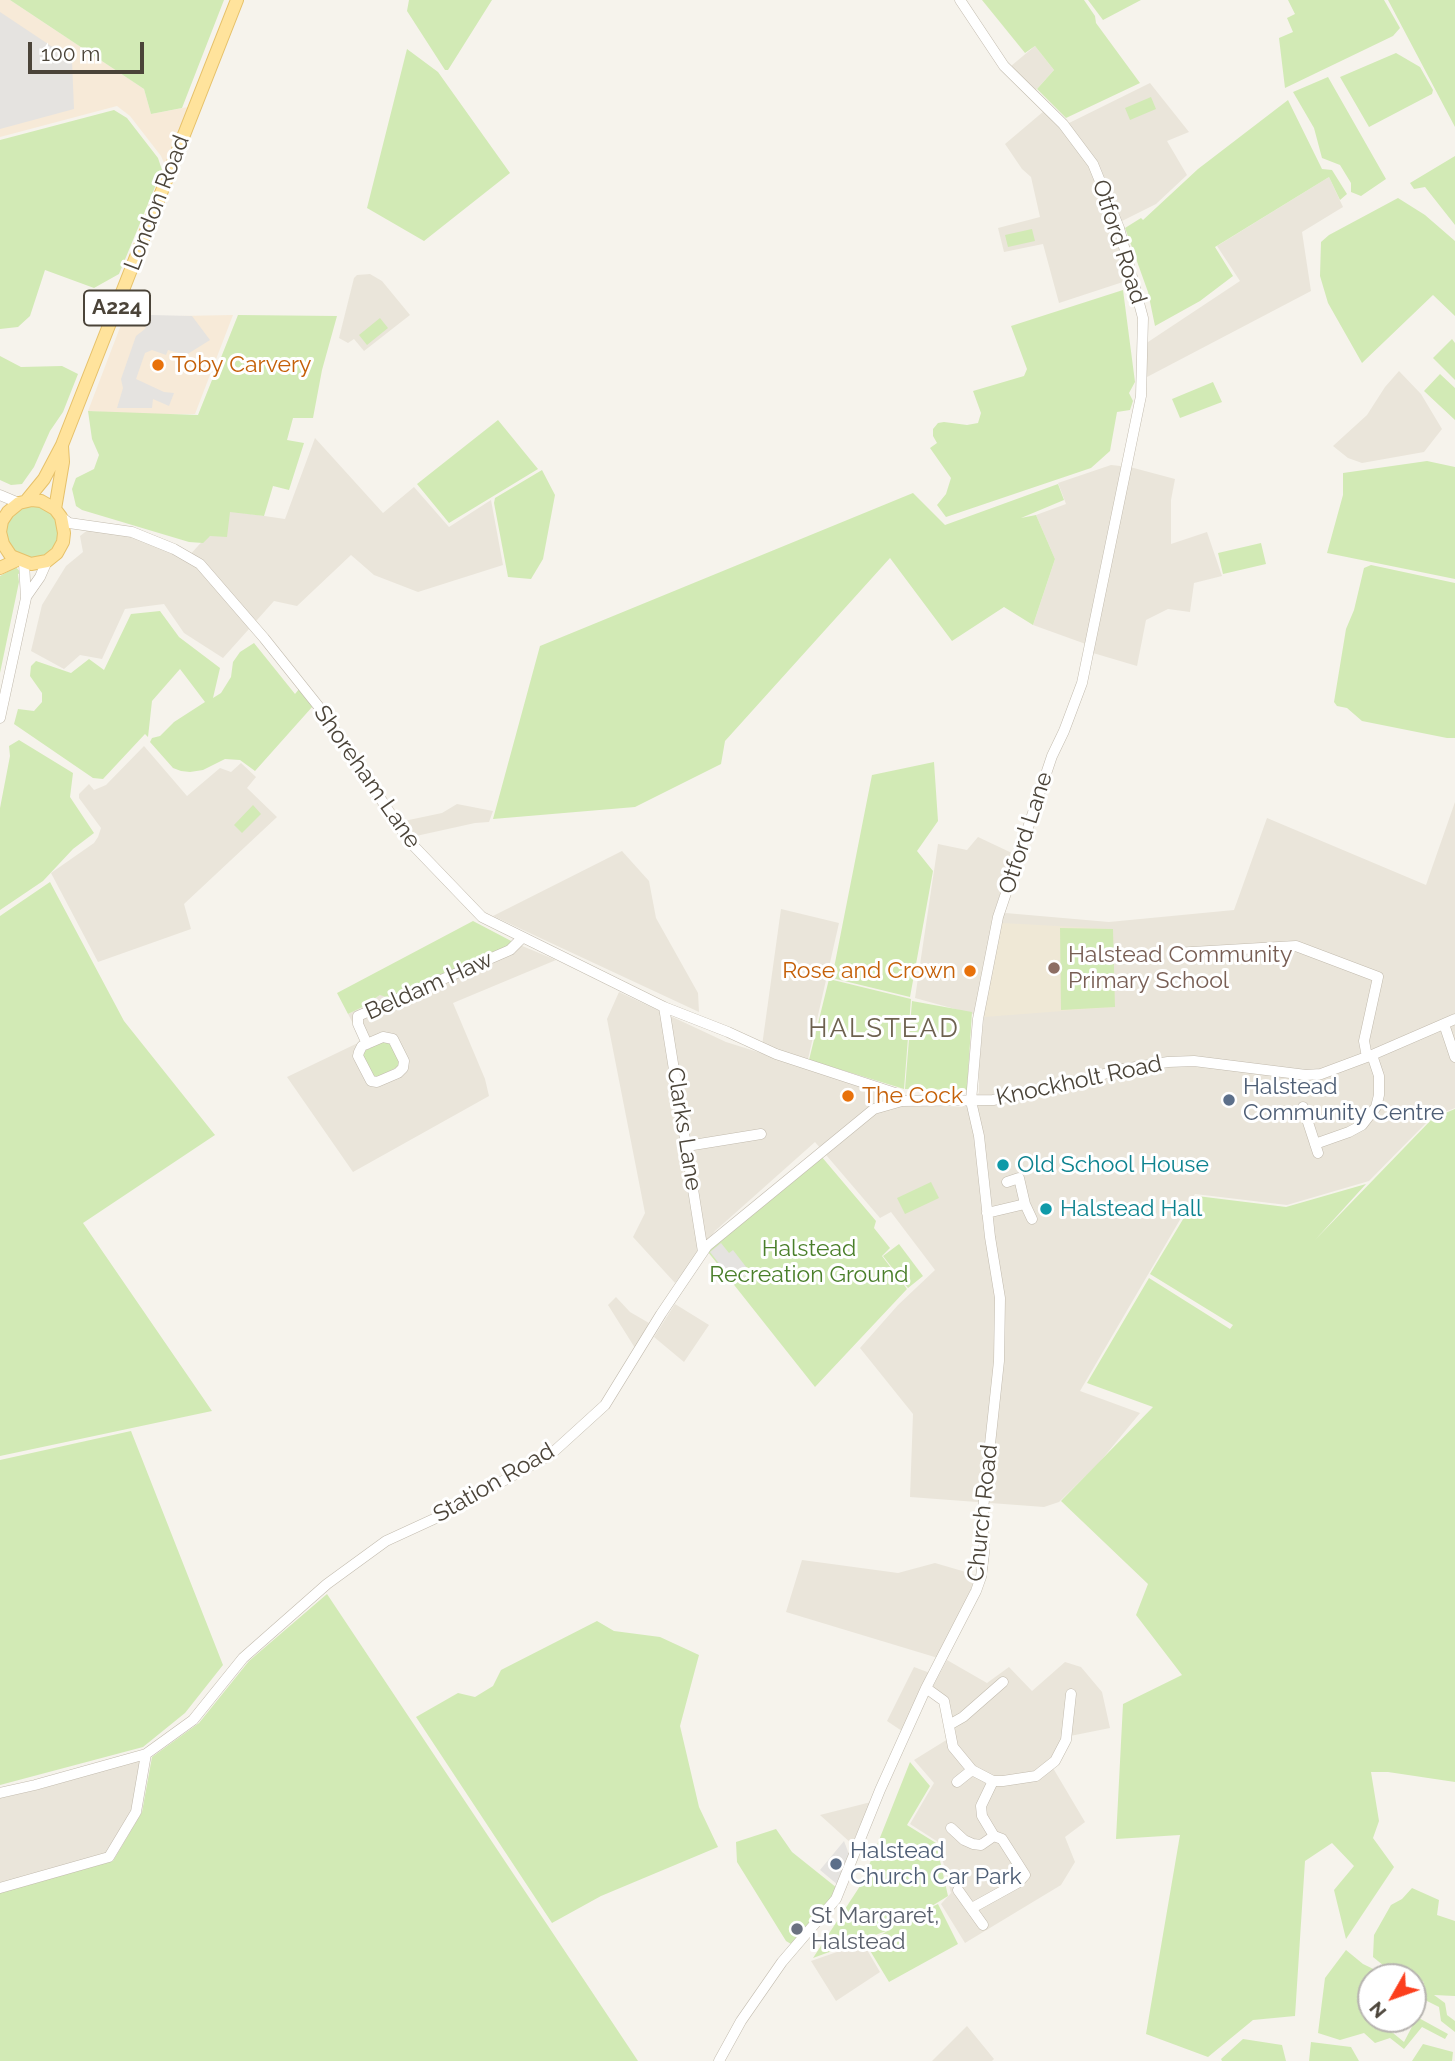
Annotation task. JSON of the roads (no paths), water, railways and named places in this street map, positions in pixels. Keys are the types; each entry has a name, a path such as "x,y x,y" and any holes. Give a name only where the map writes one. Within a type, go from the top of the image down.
{"main road":[{"name":"London Road","path":"23,502 44,479 62,445 237,0"},
{"name":"London Road","path":"58,513 62,445"},
{"path":"0,568 21,561 47,561 57,553 64,533 58,513 41,501 23,502 8,512 0,526 0,538 6,550 21,561"}],"street":[{"name":"Otford Road","path":"960,0 1004,66 1063,124 1094,163 1119,228 1143,318 1141,396 1104,571"},
{"path":"0,495 23,502"},
{"name":"Shoreham Lane","path":"58,513 69,523 132,532 174,549 200,564 323,712 408,840 482,918 664,1007 728,1031 776,1054 895,1093 902,1101"},
{"path":"63,542 74,531 88,526"},
{"path":"0,718 26,598 21,561"},
{"path":"26,598 47,561"},
{"name":"Otford Lane","path":"971,1101 978,1019 998,917 1052,756 1082,683 1104,571"},
{"name":"Beldam Haw","path":"368,1044 358,1024 358,1016 510,950 522,938"},
{"path":"1183,956 1296,946 1378,978 1364,1041 1379,1076 1376,1107 1362,1125 1316,1148 1303,1107"},
{"name":"Clarks Lane","path":"664,1007 703,1252"},
{"name":"Knockholt Road","path":"902,1101 971,1101 1036,1092 1123,1069 1168,1062 1194,1061 1306,1075 1337,1069 1455,1019"},
{"path":"1444,1024 1455,1057"},
{"name":"Beldam Haw","path":"383,1037 393,1039 404,1061 403,1068 388,1077 371,1081 358,1056 362,1046 368,1044 383,1037"},
{"name":"Station Road","path":"0,1793 35,1786 146,1754 193,1720 243,1658 327,1584 386,1541 436,1518 550,1455 605,1405 703,1252 831,1147 861,1118 881,1106 902,1101"},
{"name":"Church Road","path":"719,2061 741,2021 782,1962 836,1899 880,1790 926,1688 976,1591 984,1553 983,1509 999,1349 1000,1298 979,1136 971,1101"},
{"path":"687,1146 761,1134"},
{"path":"1007,1182 1019,1178 1025,1204 1032,1219"},
{"path":"987,1213 1025,1204"},
{"path":"949,1726 1003,1682"},
{"path":"926,1688 944,1701 953,1747 972,1770 993,1781 1003,1782 1036,1776 1055,1761 1066,1740 1071,1694"},
{"path":"0,1888 108,1857 136,1812 146,1754"},
{"path":"957,1782 972,1770"},
{"path":"972,1908 1018,1882 1025,1875 1002,1839 993,1836 982,1816 981,1806 993,1781"},
{"path":"951,1828 973,1844 981,1845 993,1836"},
{"path":"958,1890 983,1925"}],"place":[{"name":"Toby Carvery","path":"158,365"},
{"name":"Halstead Community Primary School","path":"1054,968"},
{"name":"Rose and Crown","path":"970,971"},
{"name":"The Cock","path":"848,1096"},
{"name":"Halstead Community Centre","path":"1229,1100"},
{"name":"Old School House","path":"1003,1165"},
{"name":"Halstead Hall","path":"1046,1209"},
{"name":"Halstead Church Car Park","path":"836,1864"},
{"name":"St Margaret, Halstead","path":"797,1929"}],"district":[{"name":"HALSTEAD","path":"884,1029"}],"park label":[{"name":"Halstead Recreation Ground","path":"809,1262"}]}
